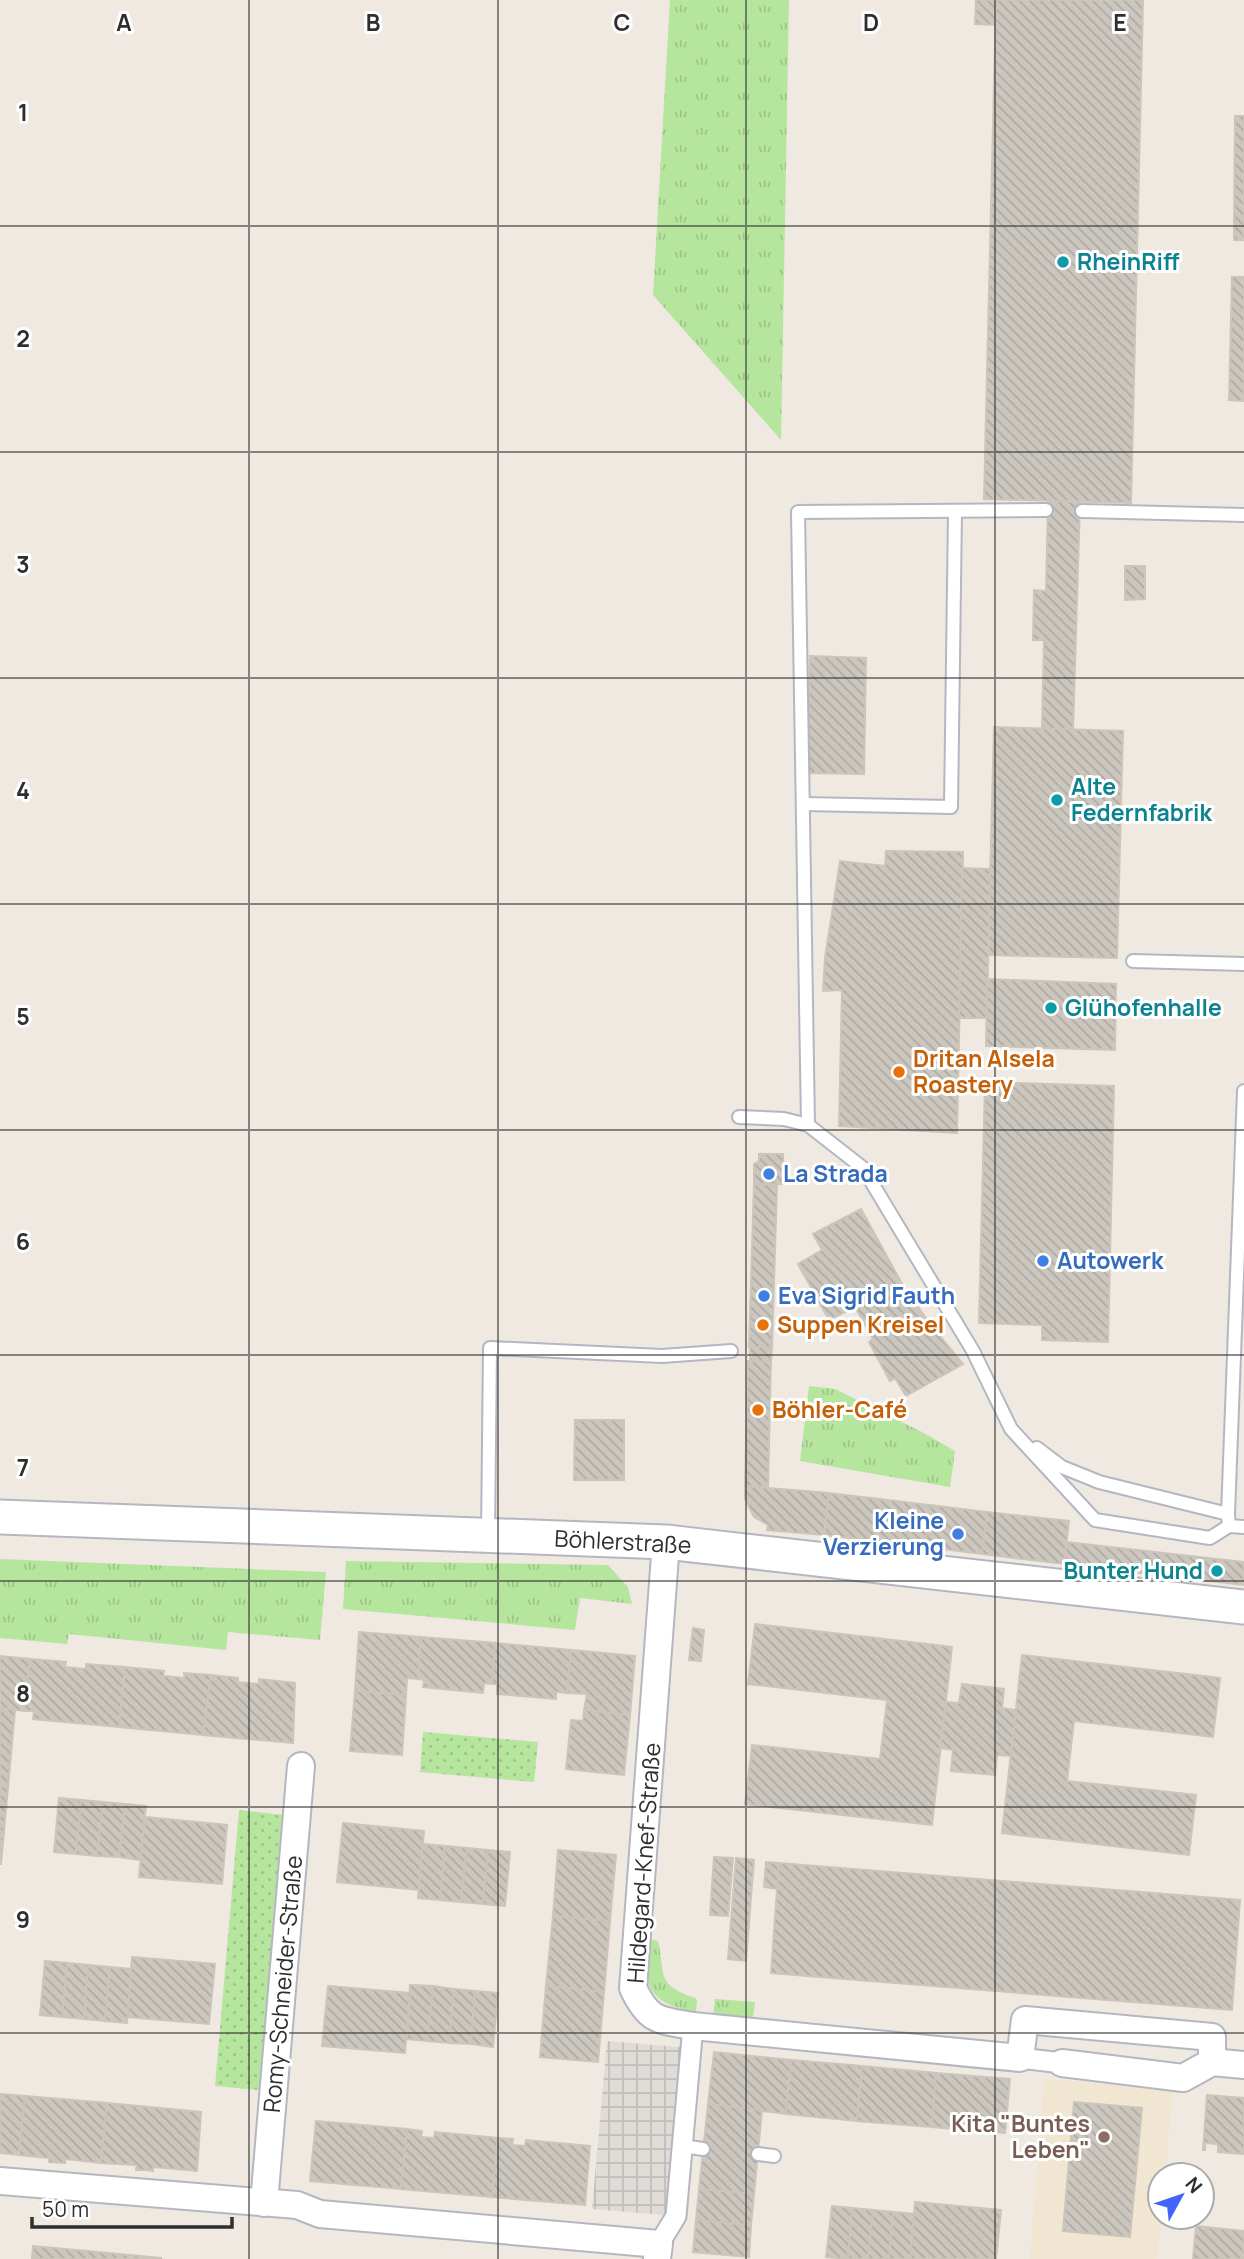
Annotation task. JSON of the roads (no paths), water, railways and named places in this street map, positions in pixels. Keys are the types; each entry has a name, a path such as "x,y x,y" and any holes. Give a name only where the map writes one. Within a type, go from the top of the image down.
{"street":[{"name":"Böhlerstraße","path":"0,1517 666,1542 1244,1607"},
{"name":"Hildegard-Knef-Straße","path":"666,1542 633,1988 642,2007 658,2020 693,2026 1020,2058 1183,2078 1212,2062"},
{"name":"Romy-Schneider-Straße","path":"264,2203 301,1766"},
{"path":"1020,2058 1025,2020 1212,2037 1212,2062 1244,2065"},
{"path":"0,2181 297,2205 320,2214 658,2251 676,2216 693,2026"}],"lane":[{"path":"808,1125 798,512 1046,510"},
{"path":"803,804 951,807 955,511"},
{"path":"1082,511 1244,516"},
{"path":"1133,961 1244,964"},
{"path":"739,1117 785,1119 808,1125 863,1168 973,1351 1011,1429 1095,1520 1210,1538 1228,1520 1241,1266 1244,1091"},
{"path":"488,1536 490,1348 662,1356 731,1351"},
{"path":"1011,1429 1062,1467 1099,1482 1244,1527"},
{"path":"682,2146 703,2149"},
{"path":"758,2154 774,2156"}],"place":[{"name":"RheinRiff","path":"1063,262"},
{"name":"Alte Federnfabrik","path":"1057,800"},
{"name":"Glühofenhalle","path":"1051,1008"},
{"name":"Dritan Alsela Roastery","path":"899,1072"},
{"name":"La Strada","path":"769,1174"},
{"name":"Autowerk","path":"1043,1261"},
{"name":"Eva Sigrid Fauth","path":"764,1296"},
{"name":"Suppen Kreisel","path":"763,1325"},
{"name":"Böhler-Café","path":"758,1410"},
{"name":"Kleine Verzierung","path":"958,1534"},
{"name":"Bunter Hund","path":"1217,1571"},
{"name":"Kita \"Buntes Leben\"","path":"1104,2137"}]}
